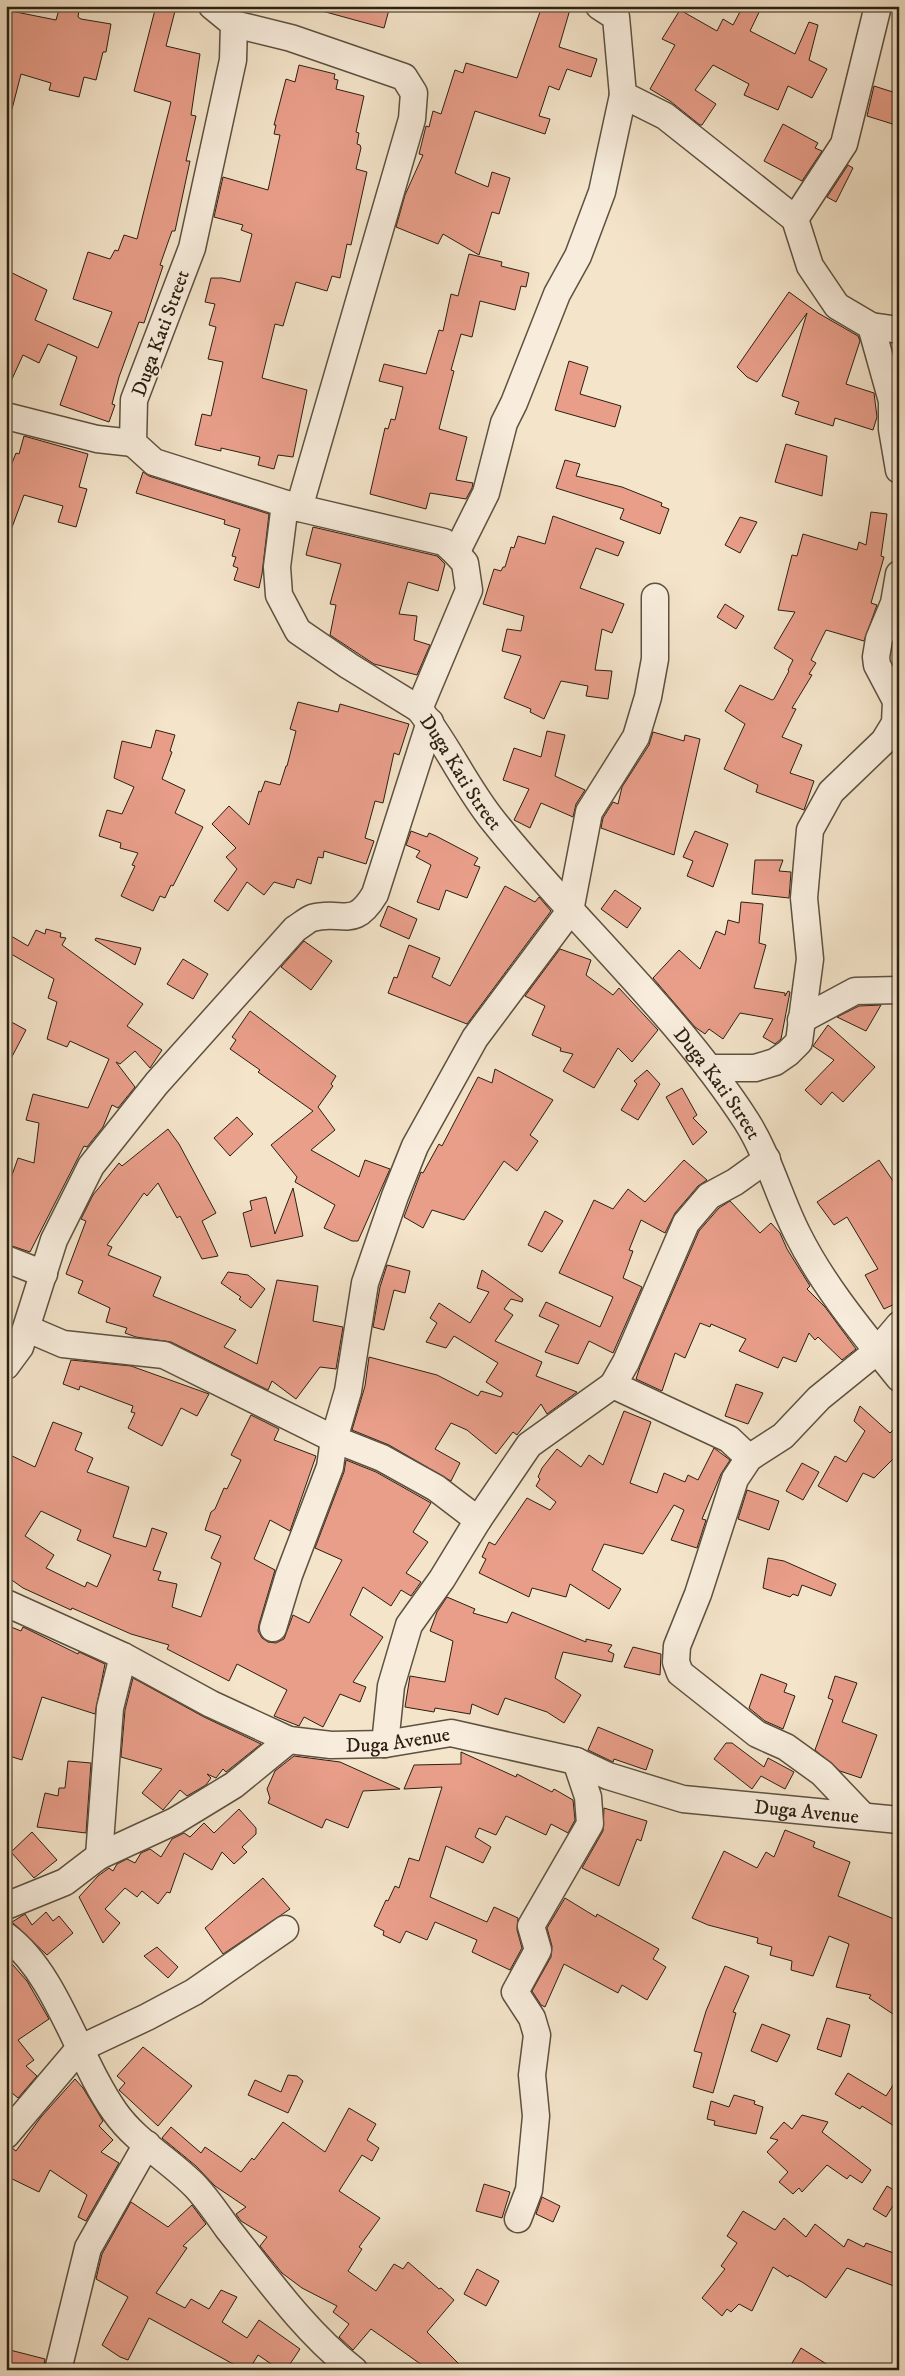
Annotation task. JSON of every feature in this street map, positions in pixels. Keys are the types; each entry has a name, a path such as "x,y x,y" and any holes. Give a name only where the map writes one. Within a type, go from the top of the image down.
{"street":[{"path":"6,1366 20,1347 28,1329 54,1240 91,1166 157,1083 295,929 312,918 352,916 367,908 375,894 424,716 298,631 279,595 277,567 292,506 412,119 414,93 404,77 291,38 234,24 212,6"},
{"path":"795,219 844,144 878,6"},
{"path":"6,416 97,440 133,443 154,462 292,506 417,534 444,542 456,553 486,493 504,423 514,403 557,294 578,256 602,192 623,95 612,10"},
{"name":"Duga Kati Street","path":"133,443 134,400 192,248 233,60 234,24"},
{"path":"623,95 665,116 795,219 810,266 837,306 871,326 899,330"},
{"path":"871,326 892,401 892,429 899,470"},
{"name":"Duga Kati Street","path":"456,553 465,563 468,590 424,716 461,776 494,822 570,911 649,995 709,1068 748,1123 767,1159 798,1235 832,1291 899,1378"},
{"path":"709,1068 755,1068 775,1062 788,1054 799,1042 810,959 804,898 810,830 831,792 884,742 897,725 896,701 877,665 876,657 879,639 894,603 899,574"},
{"path":"273,1628 289,1574 330,1467 334,1439 348,1391 365,1283 394,1196 415,1146 475,1038 570,911 589,812 636,736 648,698 655,658 655,597"},
{"path":"801,1020 855,991 899,990"},
{"path":"385,1744 391,1686 409,1625 529,1445 613,1385 626,1362 686,1223 709,1196 735,1182 767,1159"},
{"path":"6,1258 44,1274"},
{"path":"863,1816 822,1773 786,1748 757,1734 680,1672 677,1646 698,1594 736,1479 749,1458 783,1436 819,1398 877,1351 899,1325"},
{"path":"28,1329 63,1344 164,1355 334,1439 382,1458 436,1488 478,1520"},
{"path":"613,1385 729,1439 749,1458"},
{"name":"Duga Avenue","path":"6,1604 123,1656 211,1704 289,1740 331,1745 385,1744 451,1733 576,1761 608,1776 682,1799 899,1820"},
{"path":"99,1856 110,1708 123,1656"},
{"path":"6,1906 65,1882 99,1856 175,1821 234,1785 289,1740"},
{"path":"518,2219 529,2190 536,2116 532,2075 537,2035 528,2012 515,1992 538,1950 531,1926 590,1824 588,1797 576,1761"},
{"path":"6,2135 79,2049 147,2017 194,1992 285,1929"},
{"path":"6,1936 13,1941 42,1976 64,2014 95,2082 116,2115 196,2187 280,2295 339,2365"},
{"path":"58,2370 88,2248 147,2144"}],"building":[{"path":"60,6 79,10 78,17 81,19 111,24 106,52 103,52 96,80 84,77 79,97 49,90 51,83 21,74 12,109 6,108 6,10 56,20"},
{"path":"156,6 175,11 166,46 200,54 191,115 196,116 186,161 190,161 175,231 172,231 160,265 163,266 144,323 139,322 119,377 112,404 115,405 109,422 60,405 77,357 48,344 39,363 23,355 6,392 6,270 47,290 35,320 98,348 112,312 73,299 88,252 110,259 115,250 118,251 124,235 137,239 171,102 134,91"},
{"path":"323,6 390,6 384,28 322,11"},
{"path":"542,6 571,6 559,47 597,59 591,77 567,69 559,90 549,86 539,116 550,119 545,134 475,111 455,173 488,187 492,172 510,178 499,214 492,212 479,255 443,234 438,244 396,227 405,195 423,155 419,154 426,126 429,127 433,111 441,114 455,70 463,73 466,63 517,78"},
{"path":"743,6 762,6 750,31 795,54 809,22 818,25 809,60 827,69 812,98 788,86 778,110 744,95 749,84 713,65 695,90 716,104 702,125 700,125 670,101 650,89 675,45 662,39 680,10 717,31 723,19 733,25"},
{"path":"299,65 335,74 334,79 338,80 336,89 364,96 356,132 359,133 357,144 361,148 356,169 367,172 351,245 347,244 340,278 332,276 327,291 296,282 283,326 275,324 262,378 307,390 293,457 278,455 274,469 258,465 260,457 221,448 221,451 195,445 202,414 211,416 223,362 208,359 216,327 209,325 215,304 205,302 211,278 222,278 240,282 252,234 241,230 243,225 214,217 223,177 268,190 280,135 274,134 276,125 274,125 286,79 295,82"},
{"path":"874,86 899,94 899,126 867,116"},
{"path":"783,124 818,143 815,148 822,151 802,181 764,161"},
{"path":"848,165 853,168 836,202 827,197"},
{"path":"469,254 502,262 501,266 529,273 526,287 521,286 515,310 480,301 472,337 461,334 451,370 454,371 439,429 467,437 456,480 473,483 472,488 466,499 430,493 426,509 370,494 385,428 388,429 391,419 395,420 403,387 379,381 384,364 426,374 439,330 443,331 451,294 458,296"},
{"path":"789,292 818,313 858,336 860,341 846,384 874,393 877,417 873,430 835,418 833,426 795,414 799,402 782,396 807,313 757,382 747,377 737,367"},
{"path":"569,361 588,367 580,394 621,406 615,427 555,410"},
{"path":"24,436 88,454 79,487 87,489 76,527 58,522 63,506 24,495 8,538 6,537 6,478 16,453 19,454"},
{"path":"786,444 827,456 822,496 775,482"},
{"path":"565,460 580,464 576,476 622,487 662,503 661,506 669,509 660,534 620,519 624,509 556,488"},
{"path":"143,472 149,476 269,514 259,588 234,580 238,568 233,566 236,557 232,556 240,529 224,524 225,520 136,493"},
{"path":"871,512 887,514 881,556 884,557 871,603 877,605 864,641 826,630 811,660 816,663 809,674 812,675 792,708 796,709 782,737 802,745 790,773 814,781 804,810 756,792 758,785 724,769 745,724 725,711 740,685 772,700 774,699 789,671 793,660 774,648 795,612 778,610 792,555 797,556 803,534 857,550 859,542 866,545"},
{"path":"553,516 624,542 618,556 596,548 580,588 624,604 612,633 602,629 595,670 612,671 608,699 586,696 588,686 561,681 544,719 530,712 531,709 504,698 521,656 502,651 507,629 521,631 524,616 483,604 494,569 501,571 505,567 511,547 514,548 518,536 545,544"},
{"path":"740,517 757,522 740,553 725,545"},
{"path":"313,527 437,556 445,564 438,591 408,582 399,614 417,616 414,640 430,645 417,675 374,664 330,635 336,605 330,604 341,564 306,555"},
{"path":"725,604 744,616 736,629 717,617"},
{"path":"298,702 338,712 340,704 409,724 399,755 394,753 383,803 375,801 365,838 374,841 366,864 324,851 323,858 318,857 311,884 297,879 294,888 274,882 264,895 247,882 228,911 214,901 237,869 226,857 236,848 212,824 229,806 249,825 259,791 261,792 265,781 280,785 296,731 290,729"},
{"path":"156,730 175,735 170,751 172,752 162,779 185,790 175,813 203,827 173,886 171,885 165,898 160,896 153,911 121,896 135,866 132,865 138,853 120,848 121,843 99,836 107,810 122,814 134,787 114,778 122,741 151,748"},
{"path":"547,731 565,735 555,776 585,790 576,804 573,817 541,803 530,828 514,820 529,789 503,780 514,748 541,757"},
{"path":"653,732 684,741 685,735 700,739 674,855 601,828 603,818 613,802 618,804 622,787 649,745"},
{"path":"411,831 427,837 429,833 478,858 474,865 480,867 467,898 446,890 439,910 417,902 431,865 416,857 420,851 406,845"},
{"path":"695,831 728,844 713,887 687,876 693,861 683,857"},
{"path":"755,860 783,860 779,871 791,872 789,898 752,894"},
{"path":"505,886 535,902 539,897 551,911 467,1024 388,993 394,977 397,978 409,945 440,958 432,977 450,986"},
{"path":"615,890 641,908 627,928 601,909"},
{"path":"741,902 763,904 759,943 766,945 754,988 785,993 785,996 788,991 790,992 781,1039 775,1044 763,1037 773,1019 740,1013 723,1039 709,1029 705,1034 695,1027 653,978 679,950 700,969 716,931 725,935 728,920 739,923"},
{"path":"388,906 417,919 409,939 380,926"},
{"path":"46,929 61,933 60,937 66,938 62,945 143,1004 127,1026 162,1050 150,1068 135,1051 120,1064 116,1062 135,1087 118,1108 112,1105 103,1127 87,1147 84,1146 30,1252 6,1244 6,1192 18,1158 34,1163 39,1123 26,1120 33,1094 88,1108 109,1059 70,1041 67,1047 47,1039 57,1002 48,998 54,979 6,951 6,933 28,946 36,930 45,934"},
{"path":"96,938 141,948 135,965 95,940"},
{"path":"304,941 332,961 311,990 281,967"},
{"path":"560,949 591,960 586,975 613,995 619,988 658,1030 632,1062 618,1048 594,1088 563,1071 573,1054 560,1051 561,1048 532,1035 545,1006 525,996"},
{"path":"183,959 208,974 193,999 167,984"},
{"path":"881,1005 866,1031 837,1017 859,1006"},
{"path":"250,1011 336,1076 331,1084 333,1086 318,1107 335,1130 311,1150 359,1177 365,1160 390,1169 358,1241 352,1241 324,1228 335,1205 295,1182 297,1177 271,1145 313,1111 258,1072 260,1070 230,1049 236,1040 232,1037"},
{"path":"6,1019 26,1030 6,1068"},
{"path":"828,1025 875,1067 843,1102 832,1092 821,1105 805,1090 834,1060 813,1046"},
{"path":"495,1069 553,1100 530,1135 538,1141 517,1171 504,1161 464,1220 432,1210 423,1228 404,1217 421,1172 423,1173 439,1144 442,1146 478,1077 492,1083"},
{"path":"647,1070 660,1084 638,1120 621,1110 637,1084 634,1081"},
{"path":"682,1088 697,1115 693,1118 707,1132 693,1145 666,1097"},
{"path":"237,1117 253,1134 230,1156 214,1138"},
{"path":"168,1129 179,1144 216,1213 202,1221 218,1256 202,1259 180,1216 177,1218 158,1183 147,1196 144,1193 107,1245 112,1247 108,1255 161,1277 153,1296 236,1330 224,1347 257,1364 277,1280 318,1286 313,1321 343,1327 336,1369 320,1367 296,1399 272,1381 268,1390 171,1342 136,1337 125,1333 127,1328 106,1322 110,1308 78,1293 83,1281 66,1274 86,1221 81,1219 93,1195 119,1163 122,1166"},
{"path":"684,1160 707,1180 698,1186 675,1213 665,1233 641,1220 629,1250 633,1251 623,1278 642,1287 613,1353 589,1341 578,1364 545,1352 559,1325 539,1316 546,1302 600,1327 613,1297 559,1273 594,1200 613,1209 628,1189 645,1202"},
{"path":"879,1160 893,1181 899,1176 899,1302 884,1309 865,1275 878,1269 847,1217 834,1225 817,1202"},
{"path":"293,1188 303,1236 251,1247 243,1213 252,1210 250,1201 266,1197 275,1234"},
{"path":"730,1201 760,1233 771,1223 780,1233 787,1249 810,1286 807,1289 825,1307 856,1349 842,1360 818,1337 815,1340 809,1333 796,1362 783,1357 778,1368 739,1351 746,1339 711,1324 710,1327 700,1323 685,1358 675,1353 662,1391 636,1379 640,1367 699,1231 719,1208"},
{"path":"545,1211 563,1221 542,1252 528,1245"},
{"path":"387,1265 410,1271 405,1293 394,1290 384,1330 373,1327 380,1287"},
{"path":"482,1270 523,1299 522,1302 511,1299 504,1309 513,1315 495,1341 542,1362 536,1376 577,1392 547,1414 541,1404 517,1435 513,1432 496,1454 467,1430 451,1423 435,1449 460,1463 451,1481 389,1445 352,1430 365,1386 369,1357 437,1375 478,1396 481,1391 501,1397 503,1393 486,1382 498,1363 454,1336 446,1348 426,1342 437,1323 430,1318 439,1303 470,1323 489,1292 477,1288"},
{"path":"228,1272 248,1275 265,1289 251,1308 239,1299 241,1297 221,1283"},
{"path":"71,1360 131,1366 209,1394 197,1416 181,1408 162,1446 128,1428 135,1413 131,1412 133,1406 80,1386 79,1390 63,1384"},
{"path":"736,1384 763,1393 748,1424 725,1416"},
{"path":"860,1406 890,1433 899,1424 899,1453 874,1478 863,1473 847,1502 818,1486 835,1456 846,1462 865,1431 854,1421"},
{"path":"624,1411 651,1422 630,1483 657,1493 664,1473 685,1482 688,1475 698,1480 714,1448 730,1460 721,1474 702,1519 706,1520 697,1548 671,1540 684,1510 674,1505 643,1554 604,1544 592,1570 621,1589 609,1609 570,1584 566,1597 532,1588 529,1597 479,1573 486,1559 482,1557 489,1542 495,1545 527,1498 550,1510 556,1502 536,1486 540,1479 538,1477 542,1468 557,1449 581,1467 589,1455 603,1465"},
{"path":"251,1415 279,1429 274,1440 316,1456 290,1531 270,1520 254,1559 275,1570 258,1631 262,1638 268,1642 276,1643 284,1639 293,1615 309,1623 342,1560 315,1548 344,1472 346,1460 376,1472 431,1503 413,1532 428,1542 406,1573 421,1582 411,1596 401,1590 391,1606 363,1587 350,1615 383,1637 353,1682 366,1687 360,1702 340,1694 323,1727 304,1717 299,1726 274,1716 287,1690 237,1664 229,1681 167,1649 169,1645 131,1634 72,1608 71,1610 23,1588 6,1576 6,1453 35,1467 53,1422 82,1433 75,1450 93,1458 87,1472 129,1487 113,1537 146,1547 152,1528 167,1533 153,1570 161,1572 158,1580 177,1584 172,1607 201,1617 221,1563 211,1558 221,1536 205,1530 211,1512 215,1509 224,1488 227,1489 241,1460 231,1455","holes":["41,1511 81,1530 77,1540 111,1555 97,1587 87,1582 85,1587 46,1568 54,1555 25,1536"]},
{"path":"802,1463 819,1472 803,1500 786,1491"},
{"path":"747,1490 779,1501 769,1530 738,1519"},
{"path":"768,1558 784,1561 836,1584 831,1596 802,1585 798,1596 793,1594 790,1597 763,1588"},
{"path":"447,1597 475,1609 473,1613 507,1623 512,1612 586,1642 586,1639 612,1645 608,1651 614,1654 612,1662 563,1652 555,1678 581,1695 564,1723 547,1712 505,1698 498,1715 472,1704 470,1714 435,1708 434,1712 405,1707 410,1676 445,1682 453,1641 430,1631 437,1612"},
{"path":"6,1625 21,1631 23,1627 78,1654 79,1652 105,1664 95,1714 42,1697 22,1760 6,1755"},
{"path":"633,1647 661,1654 660,1675 624,1667"},
{"path":"761,1674 787,1684 784,1692 795,1696 783,1729 765,1721 749,1708"},
{"path":"835,1676 857,1683 842,1722 877,1735 861,1778 840,1771 815,1750 833,1700 828,1698"},
{"path":"133,1678 204,1717 261,1744 226,1772 223,1769 216,1778 207,1774 211,1778 206,1785 187,1796 180,1790 163,1810 142,1793 162,1769 121,1757 125,1710"},
{"path":"598,1727 653,1750 646,1770 614,1759 613,1762 588,1750"},
{"path":"726,1743 732,1743 764,1767 768,1758 794,1772 785,1789 761,1776 752,1789 714,1759"},
{"path":"461,1752 516,1777 517,1774 552,1792 554,1789 573,1800 575,1820 568,1833 551,1824 546,1835 506,1816 496,1835 479,1828 475,1837 491,1847 483,1863 446,1846 430,1897 487,1922 494,1907 518,1918 517,1930 522,1948 510,1970 472,1952 477,1940 435,1922 427,1940 406,1931 400,1943 383,1935 384,1931 374,1926 395,1886 399,1888 409,1858 419,1861 442,1787 404,1789 414,1765 461,1764"},
{"path":"294,1756 340,1762 400,1789 363,1791 348,1828 326,1819 322,1828 268,1803 270,1798 267,1789 275,1771"},
{"path":"68,1761 91,1763 86,1833 37,1827 45,1793 58,1796 59,1788 65,1788"},
{"path":"604,1808 647,1821 641,1841 637,1839 619,1886 582,1868 603,1831"},
{"path":"239,1809 256,1828 256,1834 242,1847 247,1852 234,1864 222,1852 212,1870 184,1853 170,1893 167,1892 158,1904 142,1891 137,1897 125,1888 105,1909 120,1923 103,1943 79,1897 98,1876 109,1868 113,1871 117,1864 127,1859 135,1863 141,1853 150,1849 161,1857 172,1839 184,1833 190,1837 204,1823 214,1833"},
{"path":"785,1830 815,1842 813,1847 850,1862 838,1896 899,1921 899,2018 869,1998 871,1995 836,1987 849,1944 829,1936 813,1976 791,1970 792,1961 770,1955 772,1947 757,1943 758,1938 708,1925 692,1918 724,1851 757,1868 766,1852 774,1857"},
{"path":"32,1832 57,1860 34,1878 11,1852"},
{"path":"263,1878 290,1909 223,1954 205,1928"},
{"path":"565,1898 596,1917 597,1914 659,1949 653,1959 666,1967 647,2000 622,1985 618,1993 564,1964 545,2007 541,2005 532,1991 551,1957 552,1946 547,1928"},
{"path":"46,1912 53,1921 59,1916 73,1933 47,1955 12,1922 25,1914 32,1925"},
{"path":"157,1947 178,1967 168,1978 144,1956"},
{"path":"6,1957 27,1981 49,2019 18,2040 34,2060 26,2066 37,2076 18,2098 6,2088"},
{"path":"725,1966 749,1976 733,2012 736,2013 713,2093 693,2087 702,2053 694,2051 706,2011"},
{"path":"827,2018 850,2025 841,2057 817,2049"},
{"path":"762,2024 790,2035 777,2062 751,2051"},
{"path":"143,2047 192,2086 158,2126 119,2090 125,2083 117,2076"},
{"path":"848,2073 886,2096 899,2076 899,2129 862,2106 860,2109 835,2094"},
{"path":"288,2075 297,2076 303,2081 288,2113 248,2095 255,2080 281,2092"},
{"path":"75,2079 83,2088 103,2121 99,2126 113,2140 101,2152 119,2163 86,2221 78,2217 87,2195 50,2170 39,2192 6,2176 6,2150 12,2148 16,2151 41,2117"},
{"path":"734,2095 755,2101 754,2104 763,2107 756,2134 714,2125 715,2121 707,2119 711,2101 729,2107"},
{"path":"349,2108 376,2124 367,2140 379,2148 372,2161 362,2155 339,2191 380,2218 359,2247 362,2249 348,2271 376,2291 394,2264 403,2269 408,2262 439,2289 441,2288 454,2300 427,2332 465,2370 429,2370 371,2329 353,2350 339,2337 349,2324 333,2312 337,2306 302,2288 282,2273 260,2246 267,2237 241,2221 236,2214 246,2207 215,2186 196,2166 162,2138 171,2127 201,2153 205,2147 241,2172 252,2158 254,2160 283,2122 325,2152"},
{"path":"802,2115 828,2122 822,2132 871,2170 862,2183 850,2175 847,2179 827,2165 802,2192 799,2188 793,2194 779,2182 788,2172 767,2152 778,2140 770,2138 784,2122 792,2129"},
{"path":"484,2184 510,2192 502,2218 476,2211"},
{"path":"887,2186 899,2193 899,2196 886,2217 873,2209"},
{"path":"542,2197 560,2206 553,2222 536,2214"},
{"path":"131,2202 168,2227 192,2205 206,2224 183,2246 187,2248 156,2293 185,2308 191,2299 209,2309 221,2290 237,2297 222,2322 247,2338 259,2320 300,2349 286,2370 280,2370 258,2355 249,2370 244,2370 149,2318 128,2360 102,2345 128,2297 96,2279 102,2254"},
{"path":"743,2211 775,2230 784,2218 806,2237 815,2224 844,2247 848,2239 864,2247 866,2243 899,2255 899,2288 847,2268 826,2298 802,2282 789,2275 788,2277 773,2267 752,2311 739,2304 731,2312 727,2309 722,2316 702,2298 725,2269 721,2266 737,2243 727,2236"},
{"path":"477,2269 499,2281 486,2306 464,2294"},
{"path":"801,2348 836,2370 788,2370"},
{"path":"6,2349 45,2359 43,2370 6,2370"}]}
